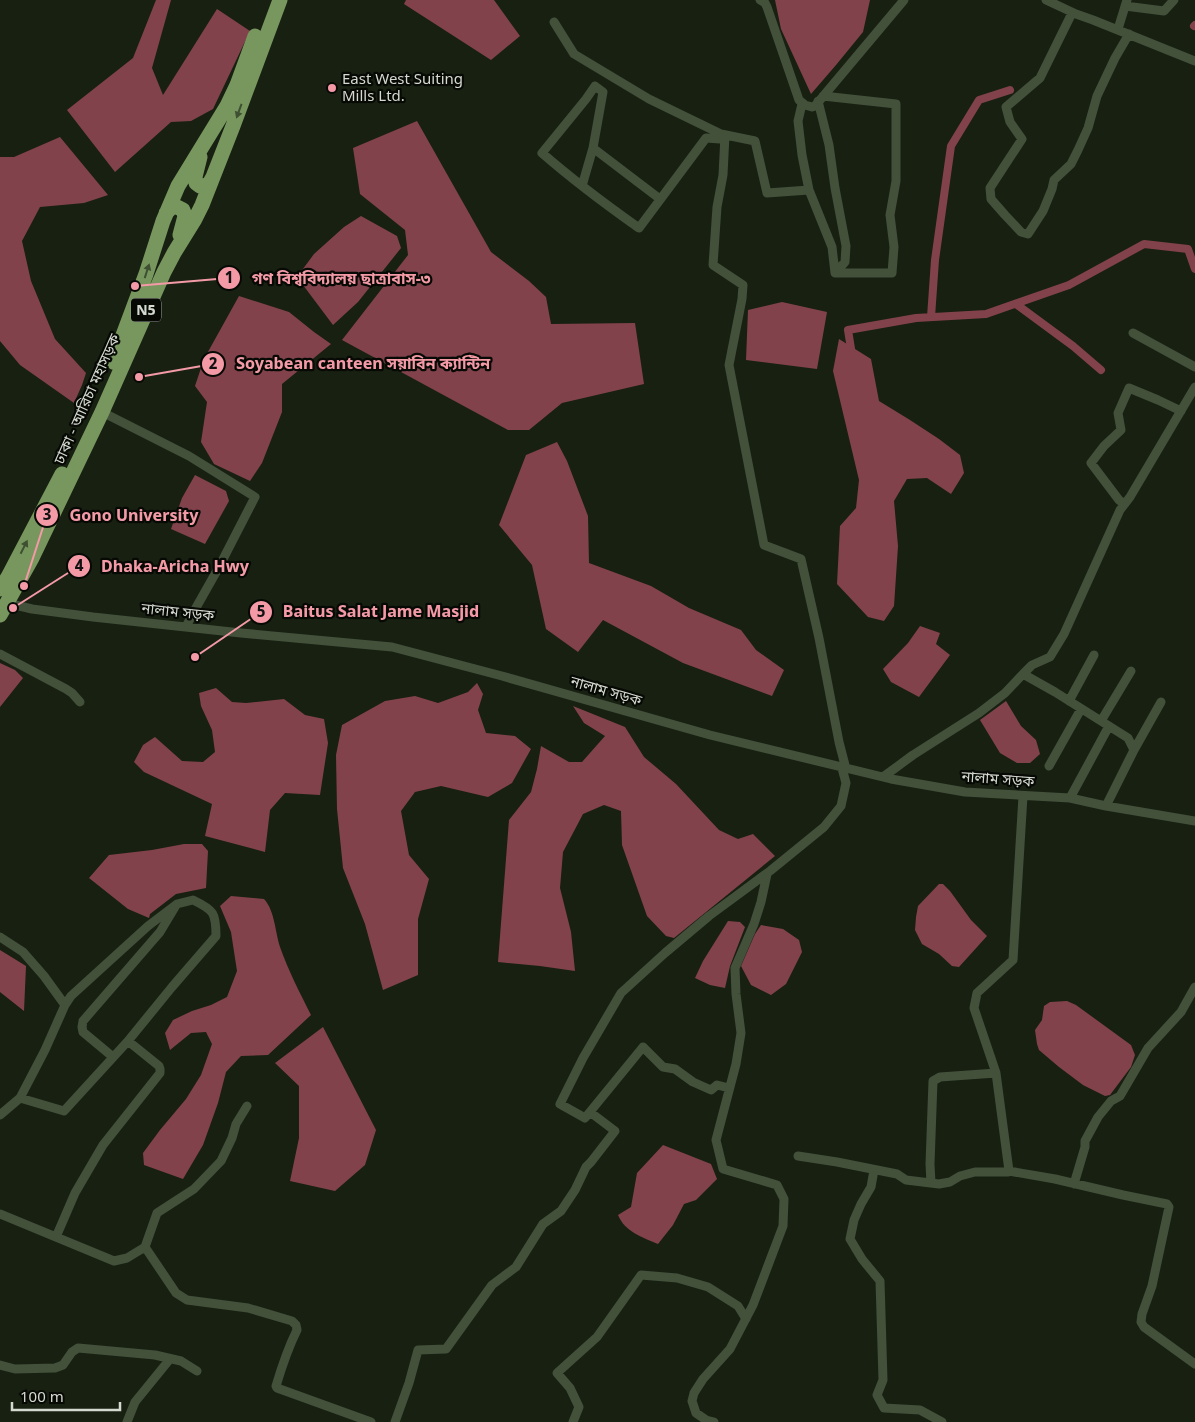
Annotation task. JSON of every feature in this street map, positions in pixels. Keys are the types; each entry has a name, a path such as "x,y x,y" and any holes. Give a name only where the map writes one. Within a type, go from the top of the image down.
{"highway":[{"name":"N5","path":"2,602 19,556 72,452 110,368 146,274 166,212 178,186 234,92 269,0"},
{"name":"ঢাকা - আরিচা মহাসড়ক","path":"2,602 32,558 102,412 145,313 174,253 202,205 280,0"},
{"path":"204,142 195,177 196,183 204,186 209,184 214,176"},
{"path":"166,212 176,206 183,210 185,216 174,253"}],"street":[{"path":"760,0 767,7 797,95 802,104 798,121 802,155 809,190 832,247 835,274"},
{"path":"802,104 812,107 821,99 904,0"},
{"path":"1046,0 1072,13 1118,29 1195,61"},
{"path":"1118,29 1126,3 1164,11 1174,0"},
{"path":"1072,13 1040,78 1006,107 1010,122 1022,139 990,188 991,199 1021,232 1028,234 1043,211 1054,180 1071,164 1088,128 1097,96 1129,34"},
{"path":"554,22 574,54 649,98 723,135 755,141 767,193 809,190"},
{"path":"582,186 593,148 604,92 595,86 586,100 542,153 598,200 639,228 706,138 720,139 723,135"},
{"path":"821,99 846,246 845,262 835,274"},
{"path":"821,99 896,104 896,181 890,215 894,247 892,273 835,274"},
{"path":"723,135 723,175 717,207 713,265 743,285 729,365 764,545 800,559 819,638 846,783 841,806 824,827 767,874 709,916 621,993 583,1058 560,1104 585,1118 643,1047 663,1067 675,1069 693,1082 711,1090 717,1085 729,1088"},
{"path":"593,148 660,199"},
{"path":"1133,334 1195,367"},
{"path":"883,777 913,755 979,713 1005,693 1032,664 1050,657 1064,634 1120,510 1130,497 1195,387"},
{"path":"1124,504 1118,500 1091,463 1104,446 1121,430 1118,413 1129,388 1181,411"},
{"path":"102,412 189,456 255,498 186,627"},
{"name":"নালাম সড়ক","path":"2,602 42,611 398,648 701,732 844,769 965,792 1070,798 1195,821"},
{"path":"0,654 66,689 80,702"},
{"path":"1069,701 1094,655"},
{"path":"1070,798 1131,671"},
{"path":"1023,674 1128,738 1134,750"},
{"path":"1106,806 1161,702"},
{"path":"1049,766 1081,709"},
{"path":"1009,1171 996,1073 974,1008 977,993 1012,960 1023,796"},
{"path":"714,1422 706,1420 696,1413 692,1401 694,1393 703,1379 730,1349 746,1319 783,1226 784,1199 777,1186 723,1168 716,1140 736,1064 741,1033 735,968 754,924 767,874"},
{"path":"0,1115 20,1098 45,1050 65,1005 77,991 148,926 176,904 193,900 209,908 216,921 216,936 128,1041 64,1111 20,1098"},
{"path":"114,1057 83,1032 83,1021 160,932 176,904"},
{"path":"0,936 23,952 44,976 65,1005"},
{"path":"1074,1184 1085,1148 1085,1141 1098,1117 1111,1101 1120,1096 1148,1048 1181,1012 1195,987"},
{"path":"56,1237 75,1193 103,1145 160,1073 159,1066 128,1041"},
{"path":"931,1183 933,1081 940,1077 996,1073"},
{"path":"0,1214 114,1261 127,1258 145,1247 157,1213 194,1189 221,1160 232,1138 236,1124 247,1106"},
{"path":"394,1422 409,1383 418,1350 446,1349 492,1285 516,1267 543,1224 561,1211 575,1190 586,1167 615,1130 590,1112"},
{"path":"798,1156 897,1174 906,1180 939,1184 950,1182 960,1176 975,1172 1009,1171 1167,1204 1152,1286 1141,1322 1144,1327 1195,1364"},
{"path":"874,1170 871,1187 854,1220 850,1239 862,1259 880,1281 883,1380 877,1396 884,1408 920,1410 942,1422"},
{"path":"145,1247 176,1294 187,1300 248,1308 292,1321 296,1325 297,1330 289,1346 276,1386 277,1388 371,1422"},
{"path":"573,1422 579,1407 570,1388 557,1373 597,1337 641,1275 677,1278 708,1287 738,1306 746,1319"},
{"path":"0,1365 15,1369 55,1368 63,1365 72,1352 78,1348 155,1355 181,1361 197,1371"},
{"path":"127,1422 136,1402 170,1359"}],"shaded area":[{"path":"156,0 171,0 152,68 163,95 217,9 250,31 213,109 191,121 171,122 115,172 67,110 133,58"},
{"path":"406,0 494,0 520,36 491,60 404,4"},
{"path":"775,0 870,0 863,32 811,94 781,29"},
{"path":"417,121 491,252 529,281 546,297 551,324 635,323 644,384 562,403 529,430 508,430 342,340 408,255 405,230 360,194 353,148"},
{"path":"60,137 108,195 84,203 40,207 22,241 31,281 55,339 86,373 74,403 20,365 0,341 0,157 14,157"},
{"path":"361,216 397,236 401,248 358,302 333,325 297,277 314,254 344,227"},
{"path":"239,296 289,312 331,344 282,384 282,412 262,463 250,481 214,464 201,442 207,402 195,386 204,359"},
{"path":"782,302 827,312 817,369 746,360 748,310"},
{"path":"839,339 871,359 879,401 939,439 960,455 964,473 951,494 927,478 907,479 894,501 898,546 894,606 884,621 868,617 837,584 840,526 856,508 859,480 833,371"},
{"path":"557,442 567,461 588,516 589,563 651,586 689,608 741,630 756,650 784,670 772,696 683,663 603,620 578,652 546,629 532,565 499,525 526,455"},
{"path":"195,475 226,491 229,501 205,544 171,529 182,498"},
{"path":"920,626 940,633 936,644 950,655 919,697 891,682 883,669 908,643"},
{"path":"0,663 15,670 23,678 0,707"},
{"path":"477,683 483,694 478,710 486,733 515,736 531,749 512,783 488,797 441,786 415,792 401,811 409,855 429,879 418,919 418,975 383,990 365,924 343,868 337,809 336,755 342,725 385,701 415,696 438,703 468,692"},
{"path":"216,688 232,702 246,703 284,699 305,715 324,719 328,743 320,795 285,793 270,810 265,852 205,836 212,804 144,772 134,762 143,745 155,737 182,761 203,762 215,752 212,730 201,706 199,693"},
{"path":"1006,701 1021,726 1036,740 1040,754 1030,763 1017,763 1000,753 980,720"},
{"path":"573,706 625,727 644,757 676,784 719,830 738,839 753,834 775,856 674,938 666,936 647,916 622,845 621,811 604,805 583,814 563,852 560,888 571,932 575,971 498,962 509,820 531,792 541,746 569,762 582,762 605,736 584,723"},
{"path":"184,844 202,844 208,851 206,888 176,894 150,914 149,918 128,909 89,878 109,855"},
{"path":"939,884 943,884 950,891 971,920 987,936 959,967 952,966 939,954 922,944 915,930 918,906"},
{"path":"231,896 264,899 268,904 283,956 311,1015 268,1055 241,1056 226,1072 218,1103 203,1145 183,1179 144,1165 143,1153 186,1099 201,1075 212,1044 206,1032 191,1033 170,1050 165,1033 173,1020 227,997 237,971 231,932 220,906"},
{"path":"728,921 740,922 745,927 730,966 725,988 710,985 695,978 703,961"},
{"path":"761,925 783,929 799,940 802,952 786,984 771,995 751,985 741,966"},
{"path":"0,950 26,966 24,1011 0,992"},
{"path":"1067,1001 1076,1005 1131,1045 1135,1055 1131,1067 1110,1095 1105,1096 1083,1085 1039,1050 1035,1030 1042,1020 1044,1006 1050,1002"},
{"path":"323,1027 376,1130 365,1165 335,1191 290,1181 299,1138 299,1086 275,1063"},
{"path":"663,1145 711,1164 717,1179 696,1200 684,1204 673,1225 658,1244 630,1230 618,1215 631,1207 637,1173"}],"waterway":[{"path":"931,317 935,260 951,146 979,100 1010,90"},
{"path":"852,355 848,330 916,318 986,314 1069,285 1144,244 1188,249 1195,269"},
{"path":"1016,304 1073,346 1101,370"}],"place":[{"name":"East West Suiting Mills Ltd.","path":"332,88"},
{"name":"গণ বিশ্ববিদ্যালয় ছাত্রাবাস-৩","path":"135,286"},
{"name":"Soyabean canteen সয়াবিন ক্যান্টিন","path":"139,377"},
{"name":"Gono University","path":"24,586"},
{"name":"Dhaka-Aricha Hwy","path":"13,608"},
{"name":"Baitus Salat Jame Masjid","path":"195,657"}]}
